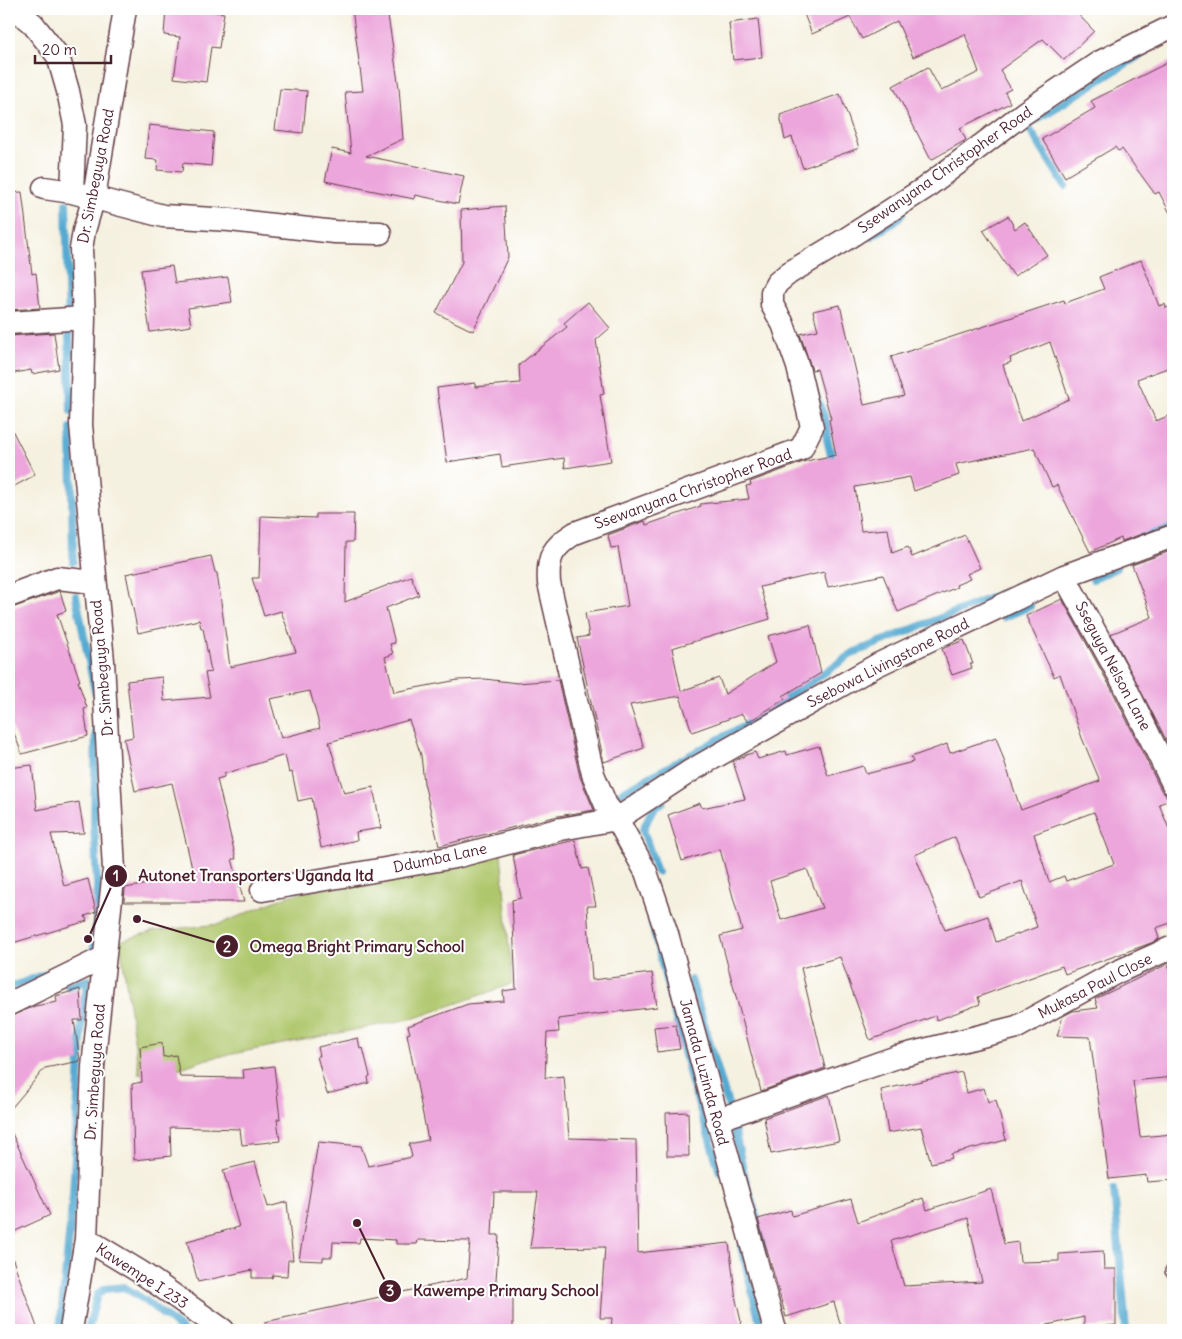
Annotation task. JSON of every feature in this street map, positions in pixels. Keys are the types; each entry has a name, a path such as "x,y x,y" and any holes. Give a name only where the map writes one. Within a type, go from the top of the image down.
{"street":[{"path":"16,9 33,24 58,56 75,125 72,192"},
{"name":"Dr. Simbeguya Road","path":"71,1330 86,1239 92,1067 114,870 103,661 94,582 81,425 84,318 81,249 94,197 125,9"},
{"name":"Ssewanyana Christopher Road","path":"617,820 606,806 587,754 552,592 548,570 551,556 558,543 575,533 801,449 812,427 798,367 783,324 772,305 772,292 778,283 790,272 846,239 925,188 1024,113 1100,62 1173,26"},
{"path":"44,188 94,197 163,216 230,220 335,232 380,234"},
{"path":"9,323 84,318"},
{"name":"Ssebowa Livingstone Road","path":"617,820 692,770 843,684 1064,576 1173,536"},
{"name":"Sseguya Nelson Lane","path":"1064,576 1124,684 1173,784"},
{"path":"9,596 57,578 94,582"},
{"name":"Ddumba Lane","path":"262,890 446,859 561,829 617,820"},
{"name":"Jamada Luzinda Road","path":"617,820 646,872 667,934 717,1120 747,1221 775,1330"},
{"name":"Mukasa Paul Close","path":"717,1120 897,1058 1018,1027 1115,973 1173,947"},
{"path":"9,1004 103,958"},
{"name":"Kawempe I 233","path":"86,1239 142,1273 223,1330"}],"green space":[{"path":"501,852 512,984 415,1018 207,1059 175,1070 139,1074 120,941 154,931 220,924 287,896"}],"building":[{"path":"166,9 194,9 224,13 219,48 211,47 206,82 174,78 180,37 164,35"},
{"path":"352,9 387,9 399,88 403,139 366,156 464,176 458,204 415,195 414,199 325,181 332,149 351,153 345,92 363,91"},
{"path":"802,9 1073,9 1094,31 1064,60 1043,39 1000,70 1011,89 1005,92 1010,103 960,128 966,140 931,160 893,86 928,67 941,91 979,72 965,34 913,57 897,21 862,39 850,17 812,34"},
{"path":"758,19 762,57 733,60 729,23"},
{"path":"1173,60 1173,219 1159,192 1155,194 1122,149 1118,151 1115,147 1065,177 1042,139 1095,108 1091,101"},
{"path":"280,89 307,91 303,133 275,130"},
{"path":"840,94 859,148 803,168 792,137 785,140 780,115"},
{"path":"149,125 214,132 211,166 183,163 182,172 157,170 158,160 145,159"},
{"path":"22,192 32,274 36,273 40,308 9,310 9,193"},
{"path":"505,206 508,257 473,331 436,313 462,262 461,210"},
{"path":"1008,216 1015,229 1025,222 1047,255 1014,276 983,230"},
{"path":"1141,260 1159,306 1165,304 1166,308 1173,305 1173,366 1137,379 1156,421 1173,414 1173,523 1122,541 1121,538 1090,552 1057,485 1052,487 1034,448 956,464 959,475 914,491 910,477 855,487 861,531 888,529 892,553 908,547 912,557 965,535 980,568 967,574 970,579 956,585 957,587 898,612 883,575 828,587 824,572 760,587 770,619 672,648 681,691 719,678 725,694 776,662 768,636 810,625 821,673 783,696 785,699 748,722 742,714 692,732 680,696 630,705 644,748 604,762 577,638 589,636 585,613 628,606 618,547 611,548 608,535 645,521 646,525 701,506 700,504 749,499 746,486 751,485 750,482 806,461 836,455 829,420 831,419 817,369 812,370 800,334 818,330 813,311 840,305 864,405 904,396 891,357 1064,300 1065,303 1104,289 1099,277","holes":["1050,342 1069,399 1021,421 1003,365 1011,362 1010,358"]},
{"path":"172,266 175,283 228,277 232,302 188,308 191,326 150,332 141,270"},
{"path":"588,302 610,328 596,340 604,394 600,395 611,461 565,468 564,458 502,467 500,454 447,462 437,388 475,383 475,387 520,383 519,365 567,327 564,323"},
{"path":"54,333 59,369 32,374 31,370 9,374 9,336"},
{"path":"9,424 35,475 9,489"},
{"path":"316,514 354,514 353,542 346,542 345,602 411,576 419,595 386,608 395,643 390,644 393,654 385,657 394,692 458,680 485,679 517,683 558,680 580,777 594,810 558,816 439,846 424,783 421,755 409,720 329,742 344,793 373,787 381,828 356,832 357,840 321,848 312,798 298,801 292,772 289,773 285,755 224,774 224,777 217,779 236,859 232,859 244,902 124,902 125,888 194,876 172,783 135,791 124,739 133,737 127,681 162,677 164,701 210,697 205,673 211,672 203,628 201,628 199,620 138,633 126,574 211,556 215,572 217,573 230,667 296,652 281,611 264,616 252,578 259,578 261,516 316,518","holes":["310,691 320,728 281,738 270,699"]},
{"path":"1173,550 1172,751 1111,634 1152,617 1132,565"},
{"path":"60,591 66,611 57,614 80,681 78,681 87,708 84,709 88,736 22,754 9,720 9,609"},
{"path":"1062,599 1112,690 1161,790 1170,800 1159,804 1173,839 1173,922 1156,928 1159,939 1151,943 1065,974 1062,966 978,997 980,1004 937,1020 935,1016 870,1040 840,957 801,968 825,1068 761,1091 720,936 742,930 720,849 682,861 668,815 700,803 702,808 745,799 733,762 746,755 755,752 758,759 786,751 787,755 819,746 828,776 863,766 866,774 913,762 911,757 947,744 950,753 996,737 1021,810 1100,781 1082,738 1060,674 1054,677 1026,616","holes":["1094,812 1114,864 1066,881 1064,876 1049,882 1034,834","955,837 979,897 1022,881 1037,927 996,942 988,916 945,930 915,855","807,869 822,908 781,920 770,881"]},
{"path":"964,640 973,664 970,664 972,668 952,675 942,649"},
{"path":"32,765 37,810 79,802 84,833 51,834 64,886 88,879 96,912 85,916 87,921 9,944 9,768"},
{"path":"575,840 582,869 588,868 596,906 587,906 592,980 652,973 657,1007 558,1019 559,1032 547,1033 545,1078 564,1076 569,1138 636,1140 638,1253 729,1243 736,1300 743,1330 611,1330 612,1318 600,1318 605,1247 530,1248 538,1192 494,1192 492,1235 499,1235 495,1295 513,1295 513,1330 266,1330 265,1322 467,1278 470,1241 418,1240 417,1244 396,1244 396,1240 360,1238 359,1243 333,1242 332,1257 323,1257 323,1261 299,1260 318,1142 361,1146 368,1166 412,1157 409,1144 428,1140 407,1034 410,1033 408,1026 468,1004 504,1001 503,991 516,989 512,900 521,898 513,855"},
{"path":"1168,964 1173,978 1173,1077 1133,1081 1140,1137 1173,1134 1173,1180 1147,1182 1146,1175 1109,1179 1090,1037 1057,1036 1063,1016 1073,1011 1098,1008 1095,999"},
{"path":"80,989 82,1020 74,1020 80,1061 45,1068 9,1111 9,1017 35,1006 57,1002 56,996"},
{"path":"676,1025 680,1049 657,1052 654,1027"},
{"path":"358,1038 360,1049 363,1048 370,1076 368,1077 369,1083 327,1094 317,1056 320,1056 318,1047"},
{"path":"162,1043 163,1057 176,1055 180,1077 244,1078 243,1070 274,1066 280,1119 277,1119 280,1141 242,1145 240,1129 170,1127 171,1156 134,1160 132,1084 142,1082 140,1047"},
{"path":"962,1072 967,1093 984,1088 988,1102 996,1100 1006,1140 951,1154 952,1158 931,1163 921,1127 888,1133 881,1090"},
{"path":"829,1095 839,1141 771,1154 764,1118"},
{"path":"688,1112 689,1156 667,1156 666,1113"},
{"path":"9,1127 50,1215 9,1234"},
{"path":"255,1162 268,1207 287,1202 293,1260 288,1260 287,1276 273,1275 272,1278 252,1278 252,1270 198,1282 187,1241 239,1227 223,1170"},
{"path":"991,1189 1004,1244 1018,1242 1020,1262 1059,1261 1059,1254 1103,1251 1104,1269 1116,1269 1116,1325 1084,1328 1084,1317 1043,1326 1043,1330 842,1330 834,1302 786,1317 758,1219 791,1210 792,1216 851,1199 858,1222 923,1198 927,1210","holes":["968,1218 982,1282 904,1286 891,1241"]},
{"path":"12,1257 38,1330 9,1330 9,1258"}],"waterway":[{"path":"1015,133 1143,53"},
{"path":"1027,125 1065,186"},
{"path":"66,204 71,411"},
{"path":"871,236 895,222 902,213"},
{"path":"812,386 828,427 827,439 831,455"},
{"path":"71,428 73,561"},
{"path":"1139,537 1173,522"},
{"path":"1093,579 1116,568"},
{"path":"619,794 760,717 853,653 1008,591"},
{"path":"76,596 95,692"},
{"path":"1004,617 1030,606"},
{"path":"90,957 93,956 98,903 94,825 96,724"},
{"path":"657,872 643,830 652,810 662,802"},
{"path":"652,923 692,1083 720,1172"},
{"path":"9,988 51,972"},
{"path":"60,1330 73,1195 82,1019 88,980 68,986"},
{"path":"691,980 729,1108"},
{"path":"733,1123 745,1179 760,1229 763,1247"},
{"path":"1114,1190 1126,1330"},
{"path":"741,1246 758,1315 765,1330"},
{"path":"88,1330 97,1295 104,1289 124,1287 146,1301 182,1330"}],"place":[{"name":"Omega Bright Primary School","path":"137,919"},
{"name":"Autonet Transporters Uganda ltd","path":"88,939"},
{"name":"Kawempe Primary School","path":"357,1223"}]}
